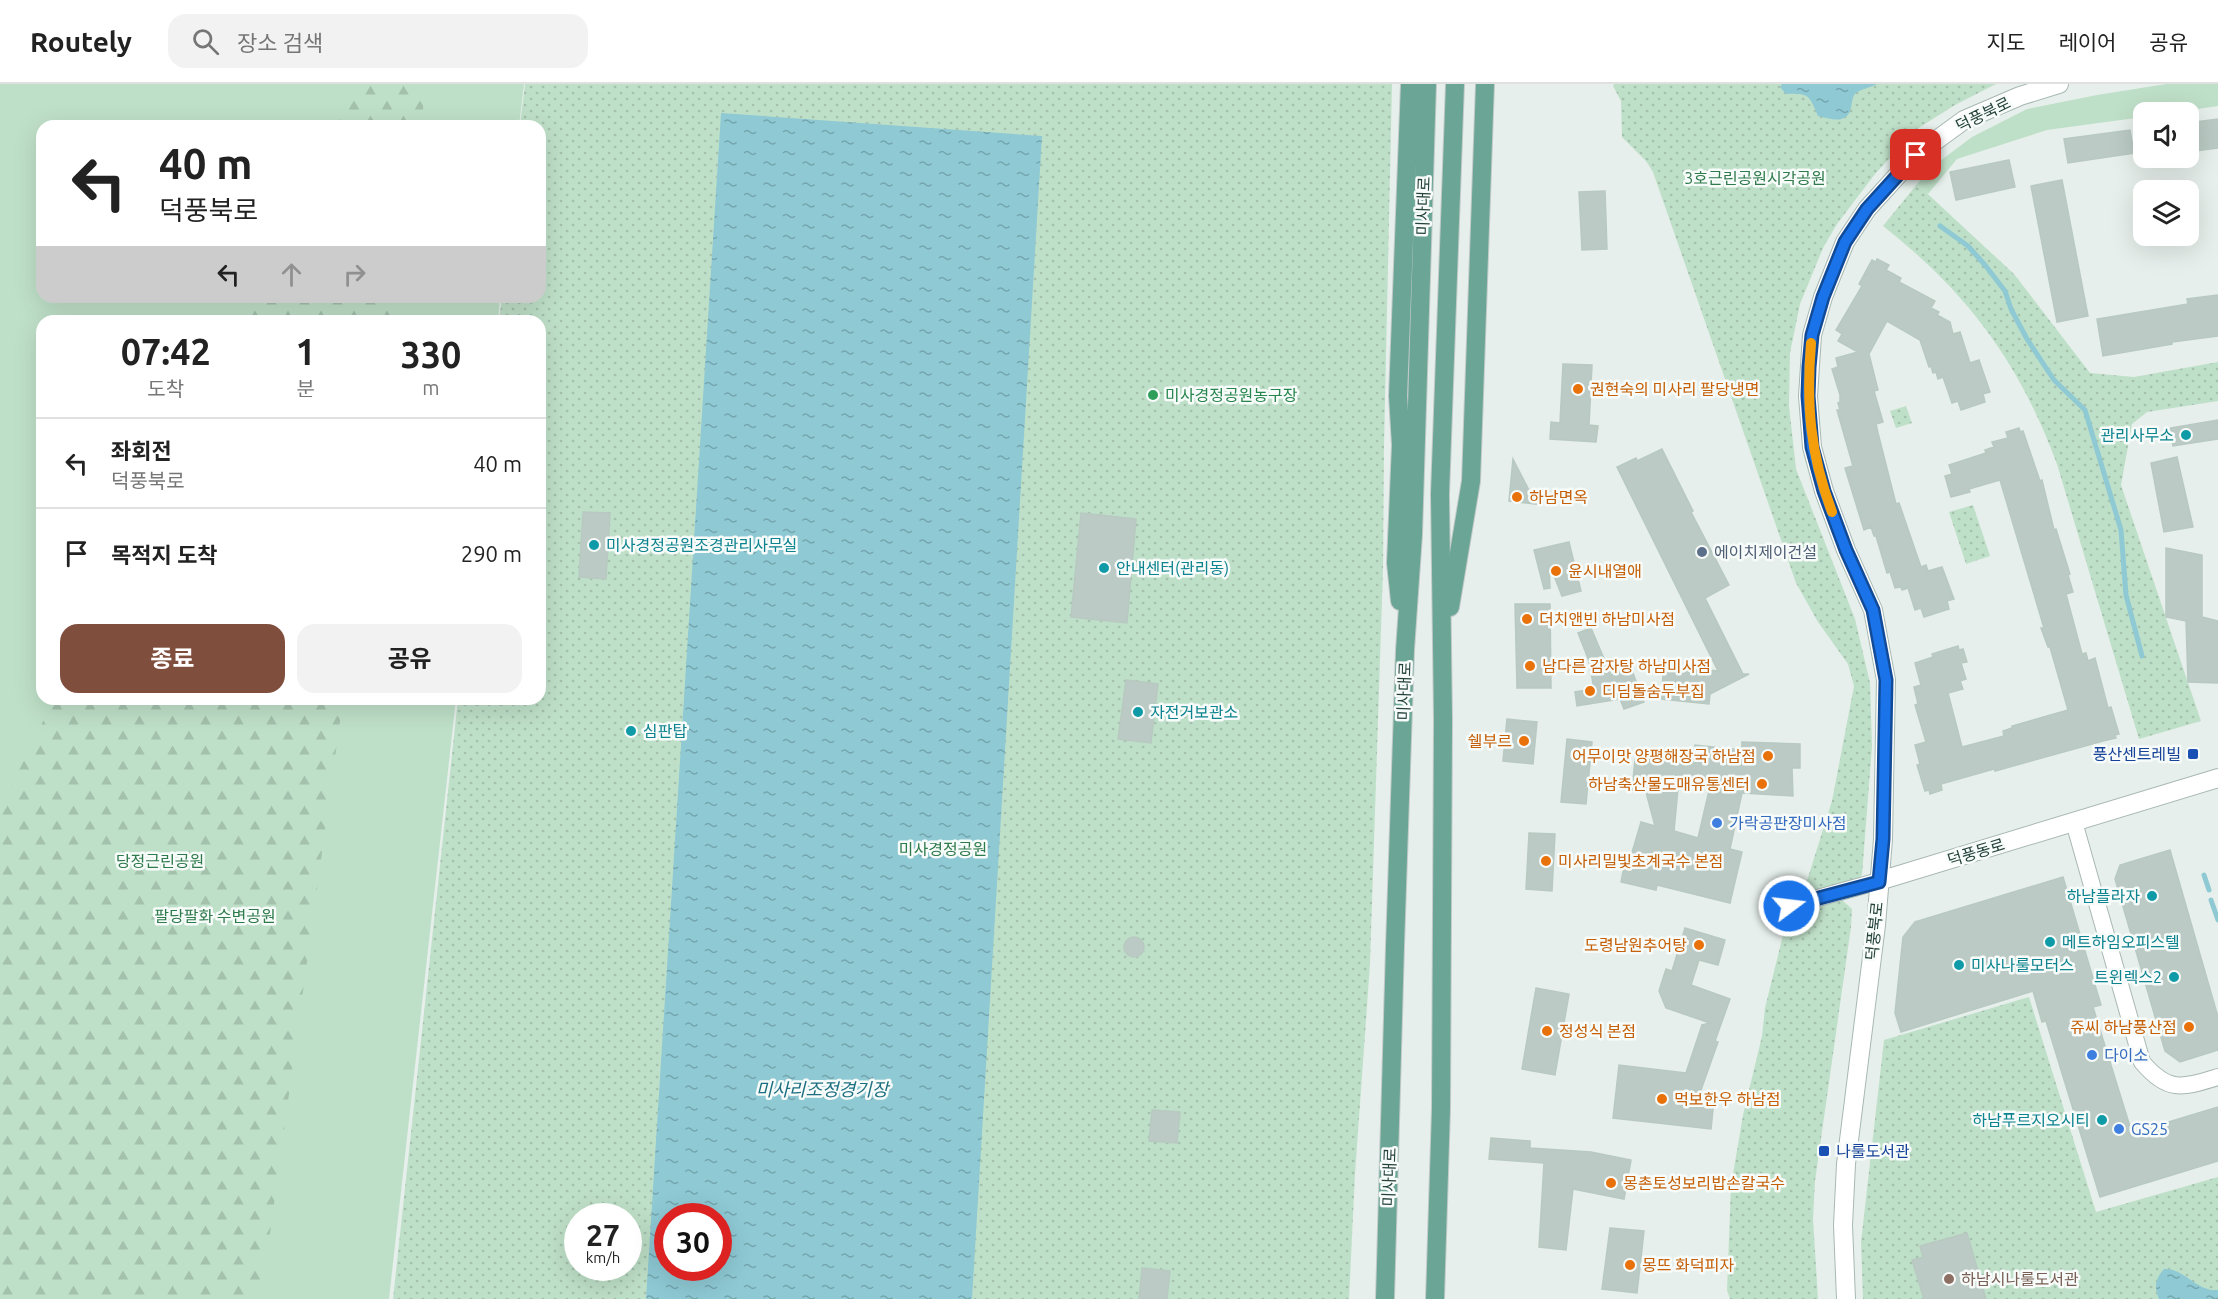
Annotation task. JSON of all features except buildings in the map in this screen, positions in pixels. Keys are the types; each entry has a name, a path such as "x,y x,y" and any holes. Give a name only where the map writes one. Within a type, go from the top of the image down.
{"main road":[{"path":"1405,650 1396,563 1401,445 1398,396 1410,84"},
{"name":"미사대로","path":"1385,1299 1405,650 1413,535 1427,84"},
{"name":"미사대로","path":"1435,1299 1441,1109 1443,653 1440,494 1455,84"},
{"path":"1443,653 1471,481 1485,84"}],"street":[{"name":"덕풍북로","path":"1846,1299 1843,1225 1846,1164 1876,924 1883,829 1886,680 1873,610 1846,550 1824,491 1812,447 1808,396 1812,335 1823,297 1845,242 1867,209 1916,155 1964,120 2020,96 2059,84"},
{"name":"덕풍동로","path":"1879,882 2218,778"},
{"path":"2074,822 2142,1062 2154,1077 2171,1085 2188,1086 2218,1077"},
{"path":"1789,906 1879,882"}],"green space":[{"name":"팔당팔화 수변공원","path":"0,84 524,84 520,120 36,120 36,303 500,303 498,315 36,315 36,705 455,705 389,1299 0,1299"},
{"path":"357,84 426,84 422,120 339,120"},
{"name":"미사경정공원","path":"525,84 1392,84 1383,568 1370,964 1355,1174 1349,1299 393,1299 457,705 546,705 546,315 500,315 501,303 546,303 546,120 521,120"},
{"name":"3호근린공원시각공원","path":"1614,84 1996,84 1955,105 1917,129 1875,174 1837,224 1823,248 1800,304 1790,353 1789,406 1796,469 1855,619 1870,683 1872,746 1862,875 1849,887 1843,901 1852,909 1851,927 1815,1181 1813,1219 1818,1299 1730,1299 1727,1290 1731,1186 1743,1115 1762,1036 1765,1008 1783,935 1795,920 1810,915 1815,896 1805,887 1832,801 1854,686 1848,664 1818,622 1796,583 1653,172 1646,161 1622,137 1621,101"},
{"path":"2166,84 2218,84 2218,106 2199,109 2199,102 2133,102 2133,118 2047,130 1957,159 1928,194 1917,184 1932,167 1972,137 2027,109"},
{"path":"1917,184 2014,274 2090,373 2134,377 2218,362 2218,401 2147,412 2132,424 2121,485 2201,721 2139,739 2057,464 2026,393 1988,332 1965,304 1941,277 1883,226"},
{"path":"249,303 396,303 395,315 243,315"},
{"path":"1906,406 1912,423 1896,428 1890,411"},
{"path":"1973,505 1990,556 1966,564 1949,512"},
{"name":"당정근린공원","path":"51,705 342,705 261,1299 0,1299 0,809"},
{"path":"2029,997 2096,1212 2218,1177 2218,1299 1863,1299 1861,1242 1884,1040"}],"water":[{"path":"1782,84 1877,84 1857,92 1853,97 1849,113 1838,120 1818,116 1807,97 1799,94 1786,94 1780,87"},
{"name":"미사리조정경기장","path":"721,113 1042,136 972,1299 646,1299"},
{"path":"2164,1269 2178,1272 2210,1290 2218,1290 2218,1299 2159,1299 2156,1283"}],"waterway":[{"path":"1940,226 1968,246 1985,265 2005,291 2011,309 2027,339 2054,380 2085,410 2121,530 2126,595 2142,656"},
{"path":"2204,875 2209,890"},
{"path":"2211,900 2218,920"}],"slow traffic":[{"path":"1811,343 1808,396 1812,447 1832,512"}],"place":[{"name":"권현숙의 미사리 팔당냉면","path":"1578,389"},
{"name":"미사경정공원농구장","path":"1153,395"},
{"name":"관리사무소","path":"2186,435"},
{"name":"하남면옥","path":"1517,497"},
{"name":"미사경정공원조경관리사무실","path":"594,545"},
{"name":"에이치제이건설","path":"1702,552"},
{"name":"안내센터(관리동)","path":"1104,568"},
{"name":"윤시내열애","path":"1556,571"},
{"name":"더치앤빈 하남미사점","path":"1527,619"},
{"name":"남다른 감자탕 하남미사점","path":"1530,666"},
{"name":"디딤돌숨두부집","path":"1590,691"},
{"name":"자전거보관소","path":"1138,712"},
{"name":"심판탑","path":"631,731"},
{"name":"쉘부르","path":"1524,741"},
{"name":"풍산센트레빌","path":"2193,754"},
{"name":"어무이맛 양평해장국 하남점","path":"1768,756"},
{"name":"하남축산물도매유통센터","path":"1762,784"},
{"name":"가락공판장미사점","path":"1717,823"},
{"name":"미사리밀빛초계국수 본점","path":"1546,861"},
{"name":"하남플라자","path":"2152,896"},
{"name":"메트하임오피스텔","path":"2050,942"},
{"name":"도령남원추어탕","path":"1699,945"},
{"name":"미사나룰모터스","path":"1959,965"},
{"name":"트윈렉스2","path":"2174,977"},
{"name":"쥬씨 하남풍산점","path":"2189,1027"},
{"name":"정성식 본점","path":"1547,1031"},
{"name":"다이소","path":"2092,1055"},
{"name":"먹보한우 하남점","path":"1662,1099"},
{"name":"하남푸르지오시티","path":"2102,1120"},
{"name":"GS25","path":"2119,1129"},
{"name":"나룰도서관","path":"1824,1151"},
{"name":"몽촌토성보리밥손칼국수","path":"1611,1183"},
{"name":"몽뜨 화덕피자","path":"1630,1265"},
{"name":"하남시나룰도서관","path":"1949,1279"}],"route":[{"path":"1789,906 1879,882 1883,839 1886,680 1873,610 1846,550 1824,491 1812,447 1808,396 1809,367 1812,335 1823,297 1845,242 1867,209 1916,155"}]}
